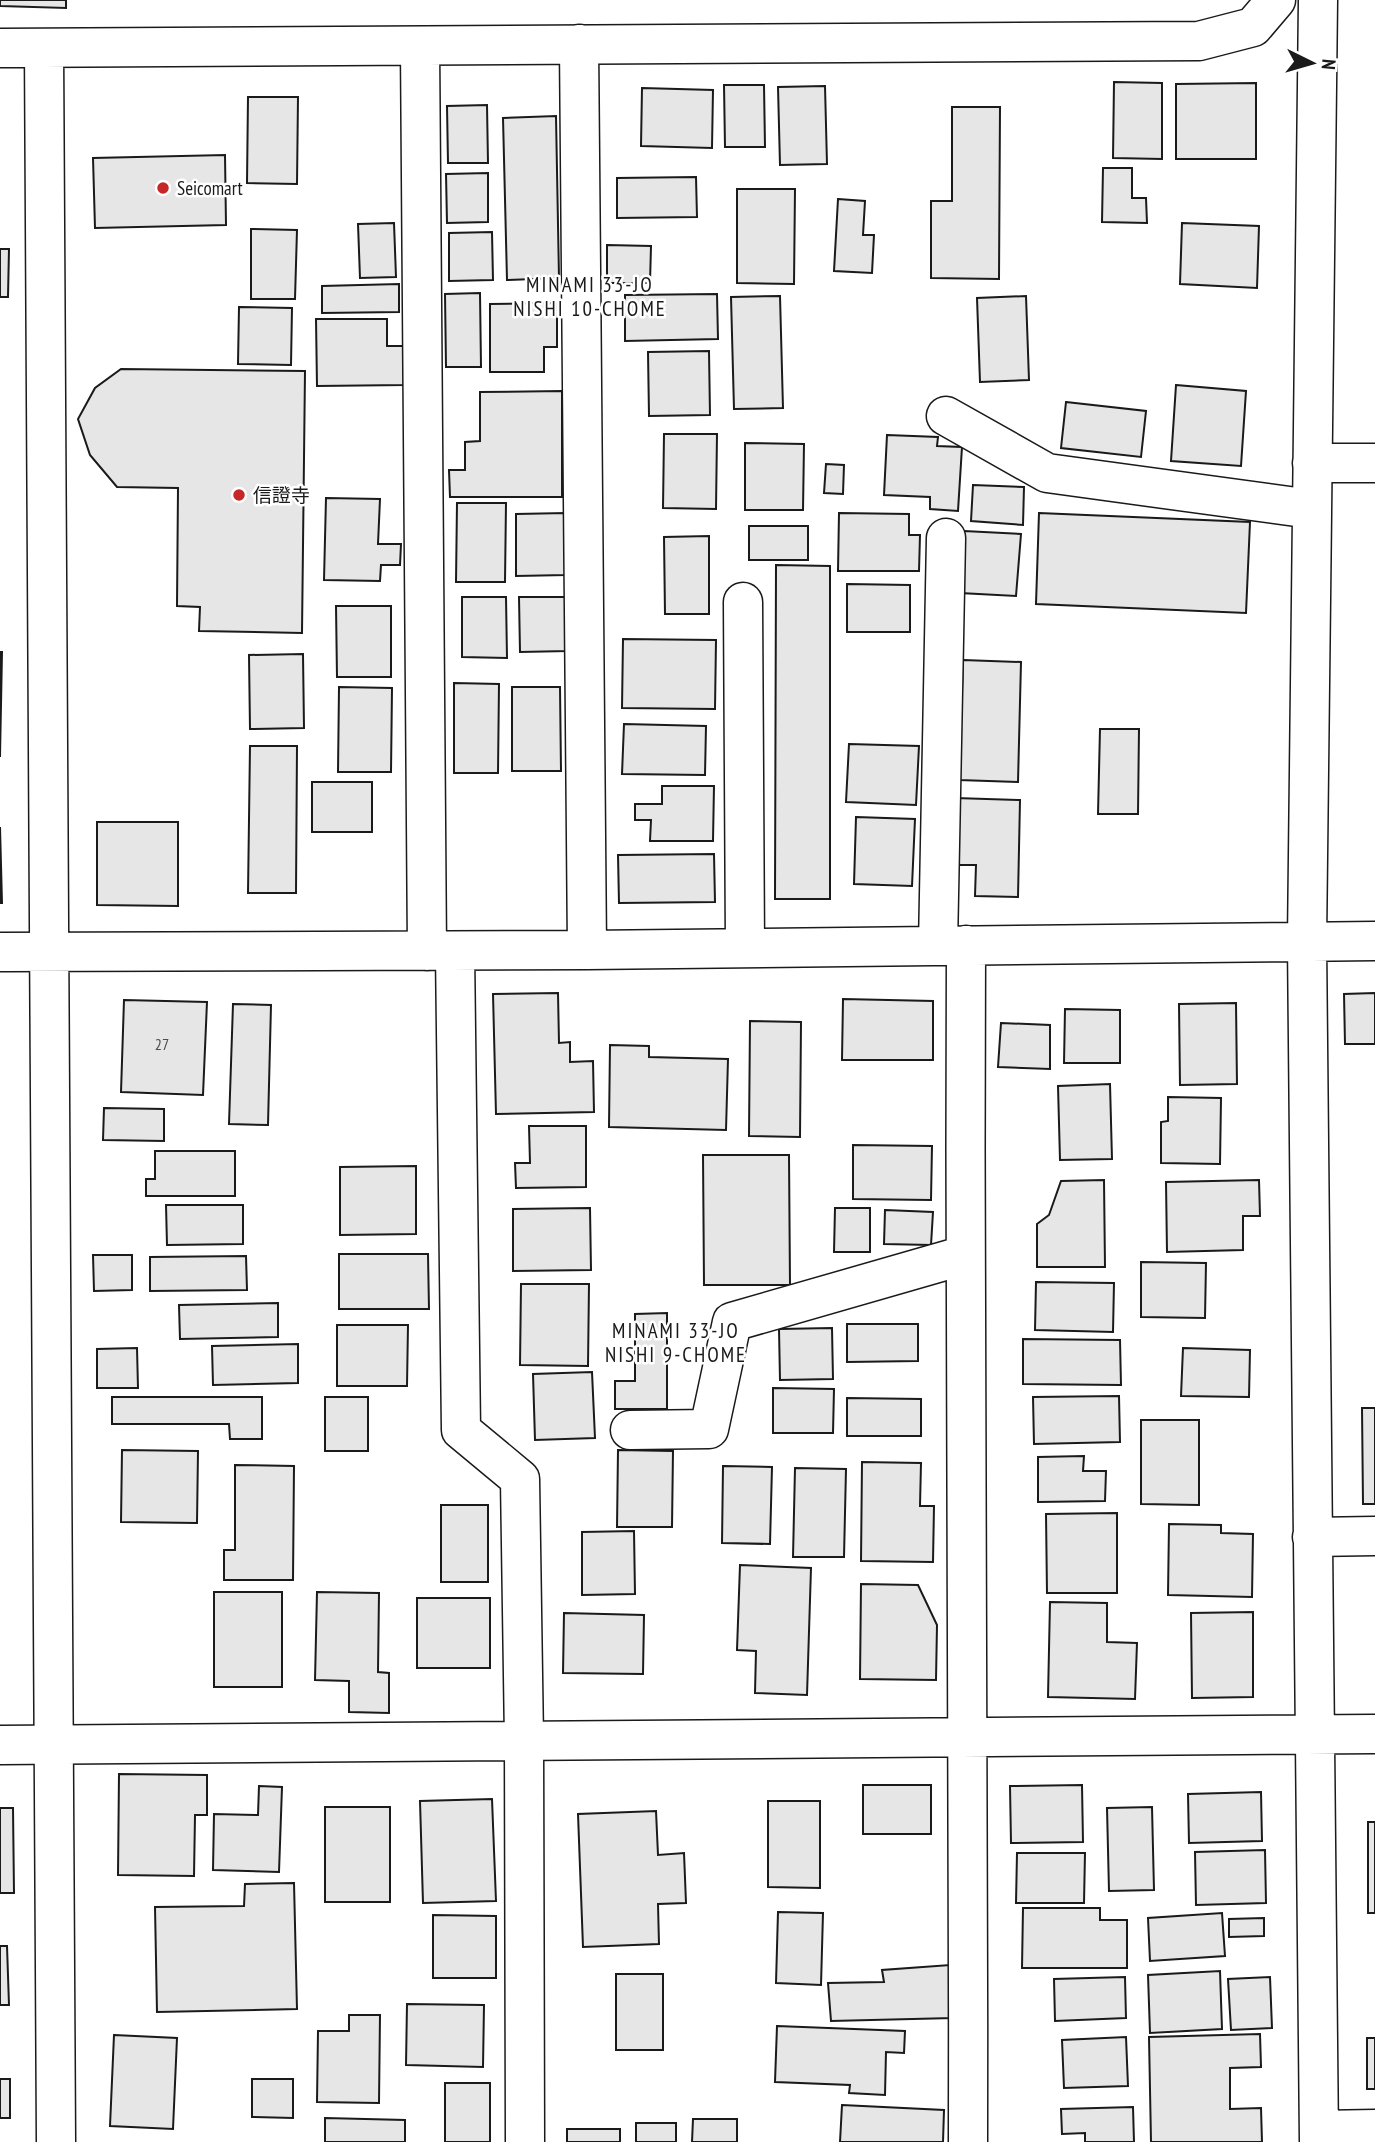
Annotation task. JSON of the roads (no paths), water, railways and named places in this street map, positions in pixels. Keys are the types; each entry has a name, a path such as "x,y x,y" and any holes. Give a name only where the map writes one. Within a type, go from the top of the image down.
{"street":[{"path":"0,48 1199,41 1252,27 1276,0"},
{"path":"1318,0 1307,942 1319,2136 1375,2129"},
{"path":"579,44 587,950"},
{"path":"420,46 441,951 461,1430 520,1479 525,2142"},
{"path":"44,48 56,2142"},
{"path":"946,416 1047,473 1311,509"},
{"path":"1312,463 1375,463"},
{"path":"946,538 952,945 965,1255 969,1738 968,2142"},
{"path":"743,602 745,948"},
{"path":"0,952 587,950 1375,942"},
{"path":"630,1430 709,1429 732,1322 965,1255"},
{"path":"1312,1537 1375,1536"},
{"path":"0,1745 1375,1734"}],"place":[{"name":"Seicomart","path":"163,188"},
{"name":"信證寺","path":"239,495"}],"district":[{"name":"MINAMI 33-JO NISHI 10-CHOME","path":"590,297"},
{"name":"MINAMI 33-JO NISHI 9-CHOME","path":"676,1343"}]}
